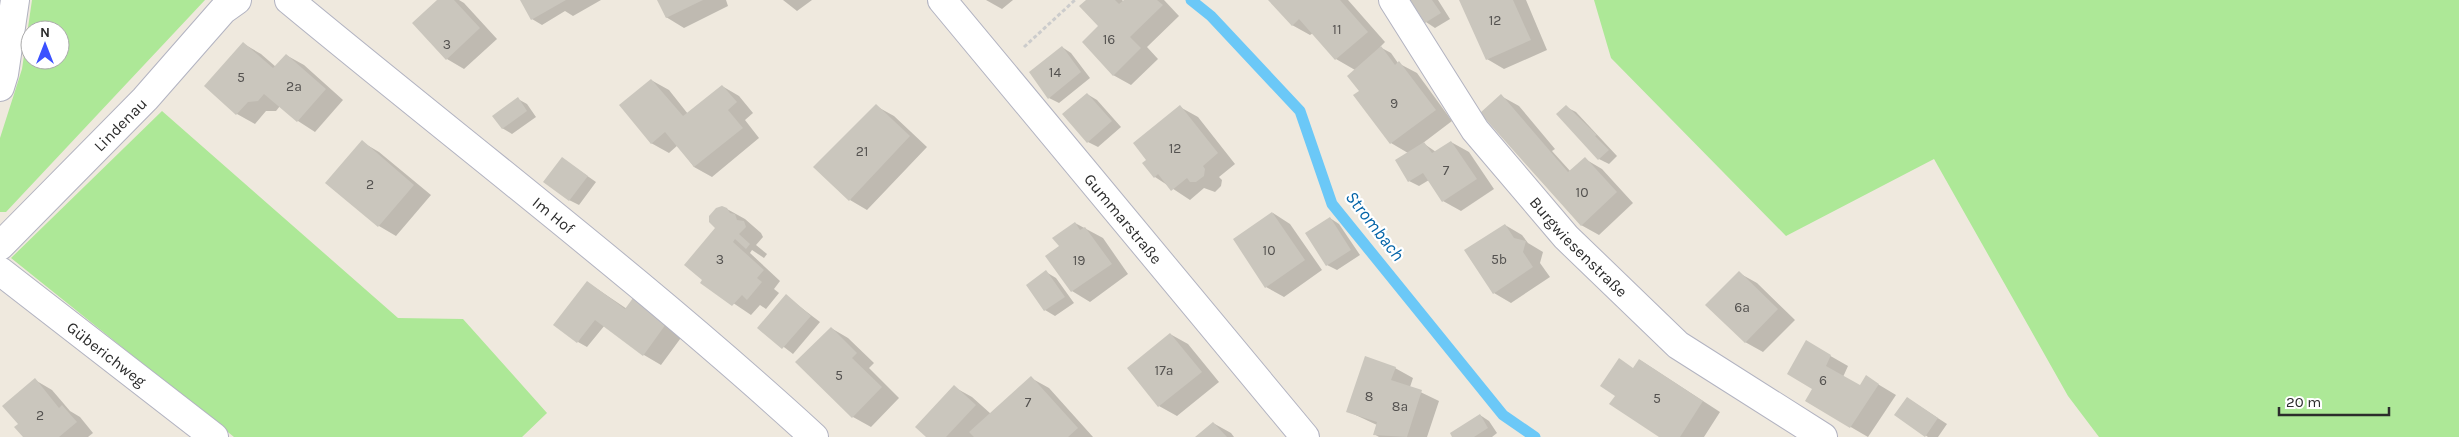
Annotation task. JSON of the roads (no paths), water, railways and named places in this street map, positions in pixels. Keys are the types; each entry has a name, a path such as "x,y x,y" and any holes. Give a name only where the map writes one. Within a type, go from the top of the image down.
{"street":[{"path":"0,87 4,74 15,0"},
{"name":"Lindenau","path":"0,246 145,99 223,10 237,0"},
{"name":"Im Hof","path":"288,0 576,232 753,381 814,437"},
{"name":"Gummarstraße","path":"942,0 1304,437"},
{"name":"Burgwiesenstraße","path":"1393,0 1475,130 1566,237 1678,345 1823,437"},
{"name":"Güberichweg","path":"0,271 214,437"}],"waterway":[{"name":"Strombach","path":"1191,0 1211,16 1300,111 1332,204 1503,415 1535,437"}]}
